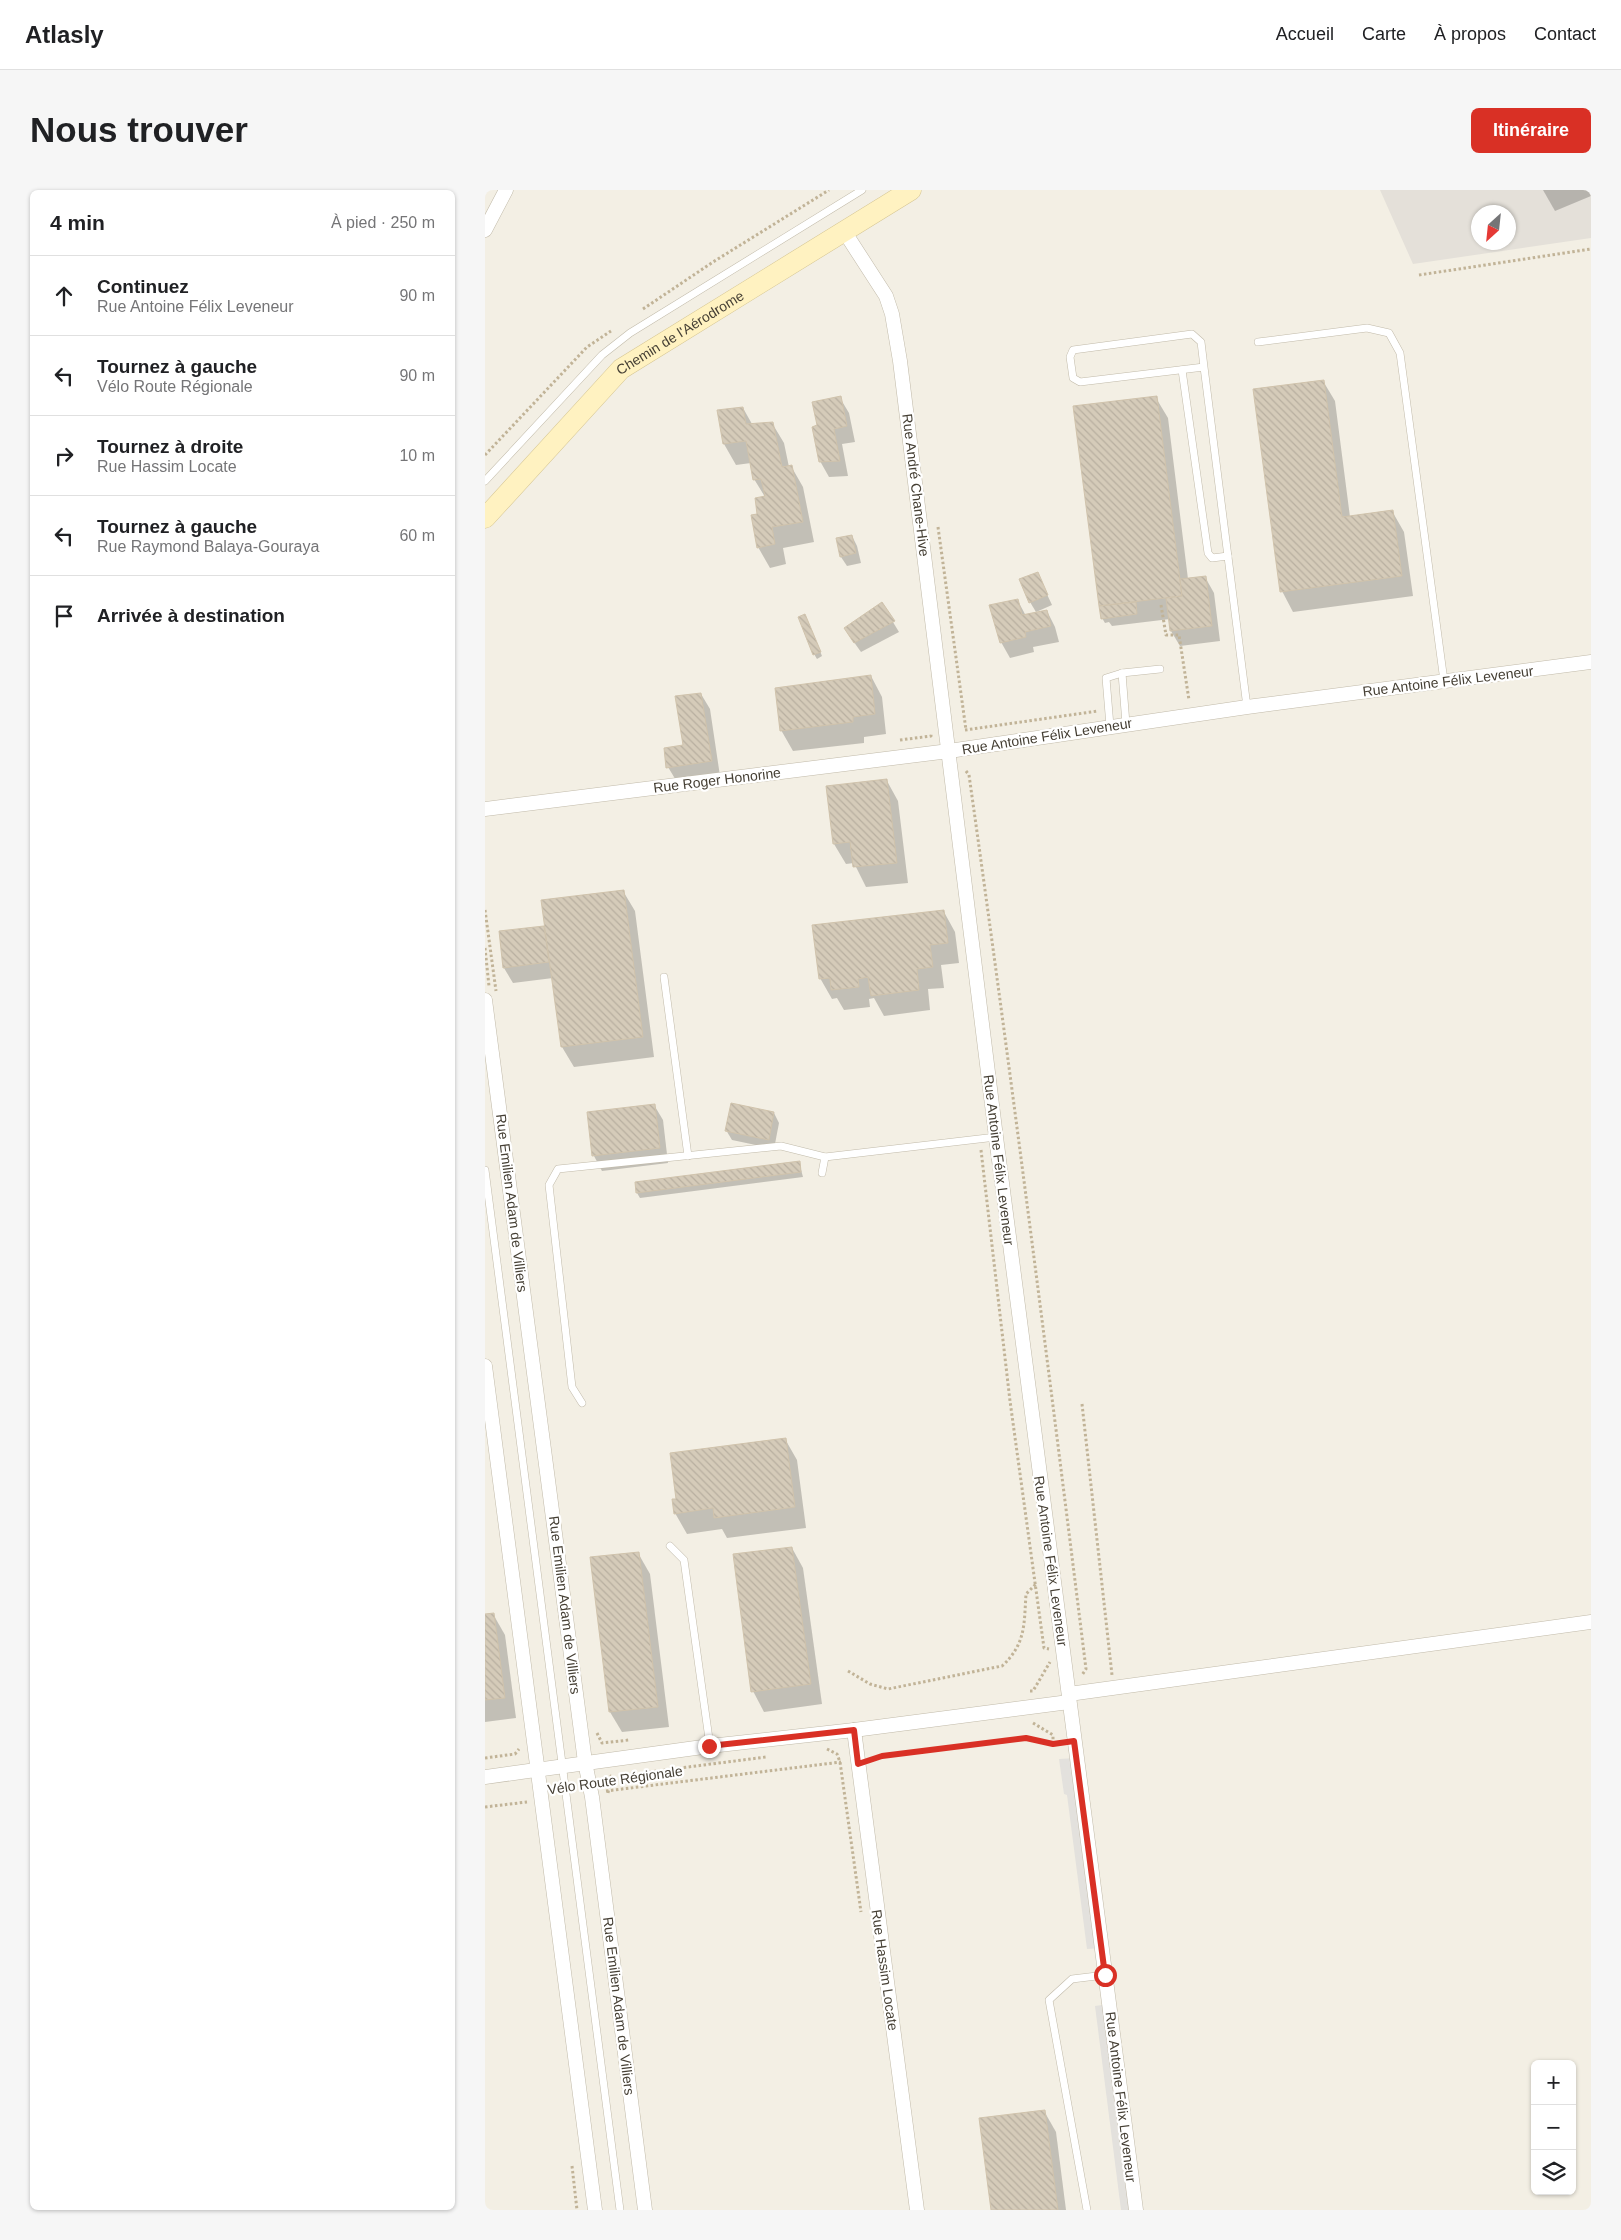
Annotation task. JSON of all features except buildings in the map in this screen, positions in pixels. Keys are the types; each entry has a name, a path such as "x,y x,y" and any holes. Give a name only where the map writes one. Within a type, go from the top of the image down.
{"main road":[{"name":"Chemin de l'Aérodrome","path":"485,518 621,369 911,190"}],"street":[{"path":"485,230 504,190"},
{"name":"Rue André Chane-Hive","path":"844,231 886,296 892,314 949,751"},
{"name":"Rue Antoine Félix Leveneur","path":"1136,2210 996,1137 949,751 1247,707 1591,662"},
{"name":"Rue Roger Honorine","path":"485,809 949,751"},
{"name":"Rue Emilien Adam de Villiers","path":"485,1000 585,1762 592,1797 645,2210"},
{"path":"485,1366 595,2210"},
{"path":"485,1777 709,1746 854,1730 1069,1698 1114,1688 1591,1622"},
{"name":"Rue Hassim Locate","path":"854,1730 917,2210"}],"lane":[{"path":"485,481 602,356 630,333 862,190"},
{"path":"1258,342 1367,328 1389,333 1400,353 1444,681"},
{"path":"1204,367 1080,382 1073,378 1070,357 1073,350 1192,334 1201,342 1247,707"},
{"path":"1182,370 1207,553 1213,558 1228,556"},
{"path":"1110,726 1106,678 1122,673 1160,669"},
{"path":"1122,673 1127,724"},
{"path":"664,977 688,1156"},
{"path":"582,1403 572,1387 549,1185 558,1169 781,1146 825,1157 996,1137"},
{"path":"823,1173 825,1157"},
{"path":"485,1170 620,2210"},
{"path":"670,1546 684,1560 709,1746"},
{"path":"1087,2210 1049,2000 1072,1979 1105,1975"}],"path":[{"path":"1419,274 1591,248"},
{"path":"1161,605 1166,635 1179,635 1189,700"},
{"path":"897,740 931,736 930,726"},
{"path":"949,751 969,775 1004,1043 1035,1252 1086,1669 1069,1698"},
{"path":"979,1139 1010,1400 1035,1585 1044,1648 1048,1648 1051,1653"},
{"path":"1083,1404 1114,1688"},
{"path":"848,1671 871,1684 888,1688 1002,1666 1015,1654 1021,1642 1026,1594 1035,1585 1053,1581"},
{"path":"1023,1692 1033,1690 1047,1664 1053,1661 1053,1657"},
{"path":"1025,1724 1035,1723 1053,1735 1053,1744"},
{"path":"595,1730 602,1743 639,1739"},
{"name":"Vélo Route Régionale","path":"592,1797 608,1791 840,1762 858,1764 882,1756 1026,1738 1053,1744 1074,1741"},
{"path":"485,1758 515,1754 519,1749 518,1740"},
{"path":"820,1750 829,1749 837,1754 840,1762"},
{"path":"873,1754 874,1769"},
{"path":"639,1773 772,1756"},
{"path":"609,1801 608,1791 611,1776 620,1775"},
{"name":"Vélo Route Régionale","path":"485,1807 525,1802 543,1803"}],"shaded area":[{"path":"1380,190 1591,190 1591,238 1516,249 1516,205 1471,205 1471,250 1509,250 1413,264"},
{"path":"1076,1758 1101,1948 1087,1949 1067,1795 1064,1794 1059,1759"},
{"path":"1109,2004 1136,2210 1121,2210 1095,2006"}],"route":[{"path":"709,1746 854,1730 858,1764 882,1756 1026,1738 1053,1744 1074,1741 1105,1975"}]}
